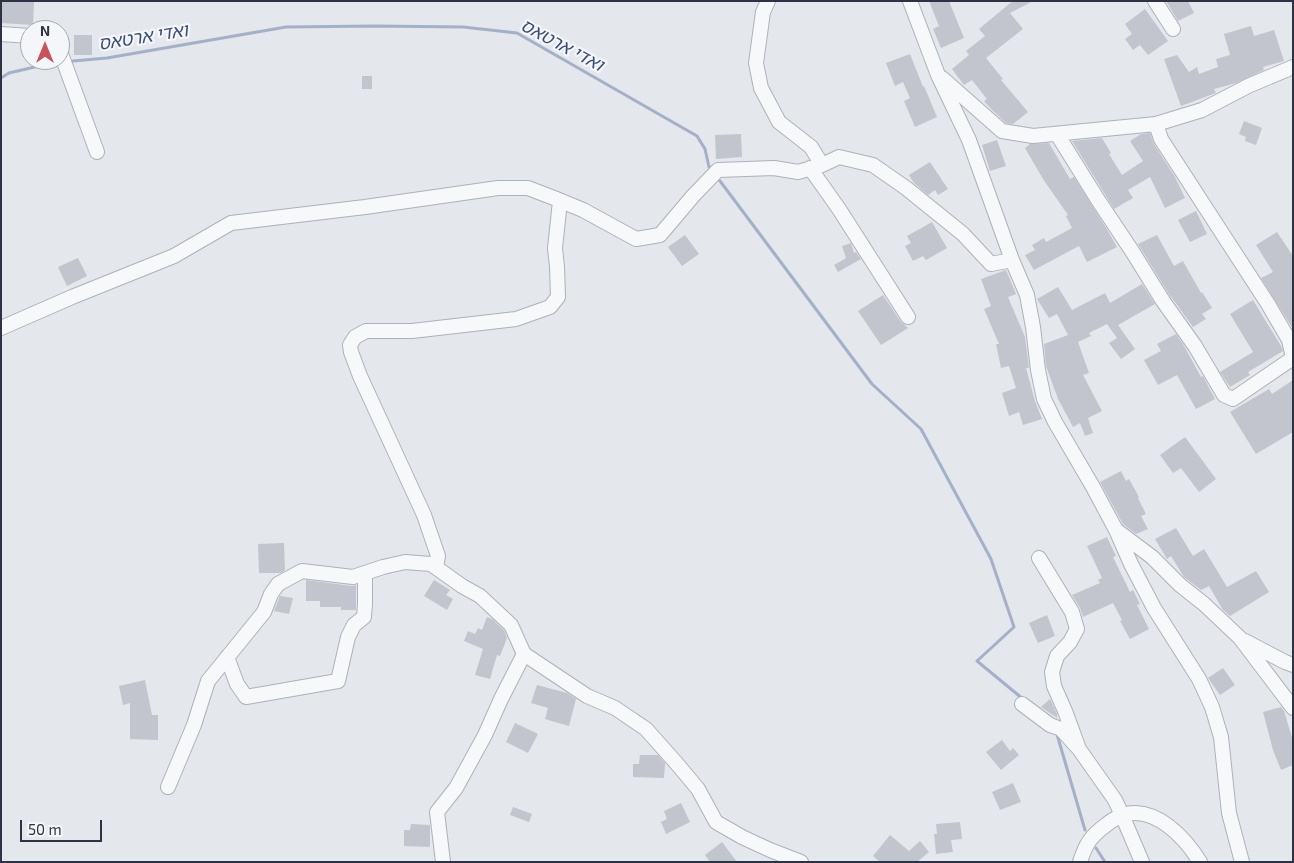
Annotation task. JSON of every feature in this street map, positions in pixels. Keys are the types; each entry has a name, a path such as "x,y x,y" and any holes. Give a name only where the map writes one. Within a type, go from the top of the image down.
{"street":[{"path":"768,1 763,12 756,63 761,88 779,122 812,147 816,166 839,209 908,318"},
{"path":"910,1 938,75 969,140 1012,260 1027,295 1044,399 1116,530 1154,608 1199,679 1212,707 1221,737 1229,813 1242,862"},
{"path":"1155,1 1172,29"},
{"path":"1,34 20,35"},
{"path":"938,75 1002,131 1033,136 1156,124 1202,110 1248,86 1293,67"},
{"path":"67,70 97,152"},
{"path":"1057,134 1163,301 1195,346 1224,395 1233,399 1293,358 1289,340 1238,257 1161,139 1156,124"},
{"path":"1,328 174,256 231,223 346,210 498,188 528,188 583,210 636,240 660,236 693,196 718,170 774,168 798,172 839,156 873,165 906,188 963,234 992,264 1012,260"},
{"path":"436,567 438,556 424,515 360,376 350,345 355,337 366,332 412,331 516,319 550,307 558,298 554,248 560,201"},
{"path":"1116,530 1152,557 1180,585 1204,604 1240,638 1293,708"},
{"path":"1038,558 1072,612 1077,629 1070,642 1057,656 1052,672 1054,686 1079,749"},
{"path":"168,787 194,725 208,681 264,612 271,594 278,584 302,571 353,577 405,562 431,564 480,596 511,625 524,654 586,696 615,708 646,729 698,789 716,822 742,837 801,862"},
{"path":"227,657 237,684 246,697 338,680 348,637 354,625 364,617 366,573"},
{"path":"1240,638 1293,665"},
{"path":"443,862 437,812 456,788 485,735 500,699 524,654"},
{"path":"1022,704 1050,725 1061,729 1079,749 1115,800 1142,862"},
{"path":"1080,862 1084,847 1093,836 1114,819 1122,815 1137,813 1165,823 1181,836 1200,862"}],"building":[{"path":"1,1 34,1 33,20 20,20 20,24 1,23"},
{"path":"929,1 949,1 964,38 941,48 933,29 939,26"},
{"path":"1014,1 1033,1 1010,13 1023,29 986,58 1003,79 1001,80 1028,112 1013,124 1006,123 992,110 984,101 987,99 972,80 964,85 952,69 969,55 966,51 985,36 979,29"},
{"path":"1166,1 1188,1 1194,13 1178,21"},
{"path":"1145,9 1168,41 1148,55 1140,45 1133,50 1125,39 1132,34 1125,24"},
{"path":"1251,26 1254,36 1274,30 1284,61 1263,67 1264,70 1236,83 1214,89 1216,93 1181,106 1164,59 1177,55 1189,72 1197,67 1199,74 1218,67 1216,59 1230,55 1224,34"},
{"path":"74,35 92,35 92,55 74,55"},
{"path":"910,54 937,117 915,127 904,101 910,98 903,82 895,86 886,63"},
{"path":"362,76 372,76 372,89 362,89"},
{"path":"1244,121 1262,128 1256,145 1245,141 1246,137 1239,134"},
{"path":"1150,133 1154,144 1175,177 1185,198 1165,208 1150,177 1128,190 1133,198 1114,209 1072,141 1102,138 1122,175 1143,161 1130,141 1141,134"},
{"path":"741,134 742,157 716,159 715,135"},
{"path":"997,140 1006,166 990,171 982,145"},
{"path":"1049,143 1070,179 1074,177 1117,247 1087,262 1079,246 1034,270 1025,255 1035,250 1032,245 1044,238 1046,242 1072,228 1066,216 1068,215 1043,179 1025,148 1030,144"},
{"path":"930,162 948,189 938,195 935,190 928,195 914,183 909,175"},
{"path":"1196,211 1207,234 1190,242 1178,220"},
{"path":"932,222 947,248 926,260 923,256 913,261 905,246 911,243 907,236"},
{"path":"1277,232 1293,256 1293,329 1261,278 1273,272 1256,245"},
{"path":"685,235 699,254 682,266 668,247"},
{"path":"1157,235 1174,266 1183,261 1212,308 1202,314 1206,319 1193,327 1170,296 1138,244"},
{"path":"851,243 854,253 856,252 861,259 838,272 834,265 846,258 842,246"},
{"path":"78,258 87,276 67,286 58,267"},
{"path":"1006,270 1016,294 1008,297 1025,337 1029,368 1026,368 1042,419 1023,425 1019,412 1009,416 1002,393 1016,388 1009,366 1001,368 996,344 999,344 984,309 991,306 981,279"},
{"path":"1142,284 1155,304 1118,325 1135,349 1121,359 1109,343 1117,338 1107,324 1089,333 1091,336 1078,342 1089,373 1083,375 1102,411 1088,418 1093,433 1085,436 1080,423 1073,427 1058,399 1046,366 1044,344 1068,335 1057,314 1049,318 1037,299 1058,287 1072,310 1105,293 1110,303"},
{"path":"883,295 901,322 908,328 881,345 858,311"},
{"path":"1253,300 1283,351 1248,372 1250,375 1230,387 1220,372 1253,352 1230,314"},
{"path":"1176,334 1201,377 1203,376 1215,399 1196,409 1177,375 1158,385 1144,360 1161,351 1157,344"},
{"path":"1293,380 1293,432 1256,454 1230,412 1269,389 1272,394"},
{"path":"1185,437 1216,479 1199,492 1181,468 1173,473 1160,455"},
{"path":"1121,471 1126,481 1129,479 1146,514 1141,516 1148,529 1136,534 1123,524 1100,482"},
{"path":"1176,528 1193,556 1204,549 1227,587 1256,571 1269,592 1230,616 1223,610 1209,586 1201,590 1184,577 1171,556 1167,559 1155,539"},
{"path":"1107,537 1116,556 1113,557 1130,592 1133,590 1140,604 1137,605 1149,629 1130,639 1113,603 1083,617 1072,595 1100,583 1098,580 1102,578 1087,546"},
{"path":"284,543 285,570 281,573 259,573 258,544"},
{"path":"306,580 356,585 356,610 341,610 341,607 320,607 320,601 306,601"},
{"path":"434,580 450,590 446,595 453,599 447,610 424,596"},
{"path":"280,596 293,598 289,614 274,611"},
{"path":"1047,615 1055,636 1038,643 1029,623"},
{"path":"487,617 504,630 507,638 500,656 497,655 490,679 475,675 483,649 464,641 468,631 475,634 478,628 482,630"},
{"path":"1223,668 1235,685 1220,695 1208,678"},
{"path":"145,680 152,715 158,715 158,740 130,739 130,703 123,705 119,686"},
{"path":"537,685 567,693 576,699 569,726 545,719 548,708 531,703"},
{"path":"1050,699 1057,714 1057,718 1041,707"},
{"path":"1281,707 1293,741 1293,765 1281,770 1273,750 1263,712"},
{"path":"515,723 538,734 528,753 506,742"},
{"path":"1002,740 1010,751 1013,748 1019,755 1001,770 986,752"},
{"path":"640,755 658,755 665,763 664,778 633,777 633,764 639,764"},
{"path":"1013,783 1021,802 1000,810 992,792"},
{"path":"681,803 690,822 666,834 661,822 667,819 664,811"},
{"path":"513,807 532,814 529,822 510,815"},
{"path":"960,822 962,839 951,840 953,852 936,854 934,834 937,834 936,824"},
{"path":"411,824 430,825 430,847 404,846 404,830 410,830"},
{"path":"890,835 909,851 920,841 929,852 917,862 880,862 873,856"},
{"path":"722,842 737,862 710,862 705,855"}],"waterway":[{"name":"ואדי ארטאס","path":"73,61 107,58 286,27 463,27 517,33 697,136 705,149 709,167"},
{"name":"ואדי ארטאס","path":"1,78 9,73 22,70"},
{"path":"720,181 872,384 921,429 991,559 1014,627 977,661 1023,699"},
{"path":"1056,731 1085,830"},
{"path":"1096,848 1105,862"}]}
